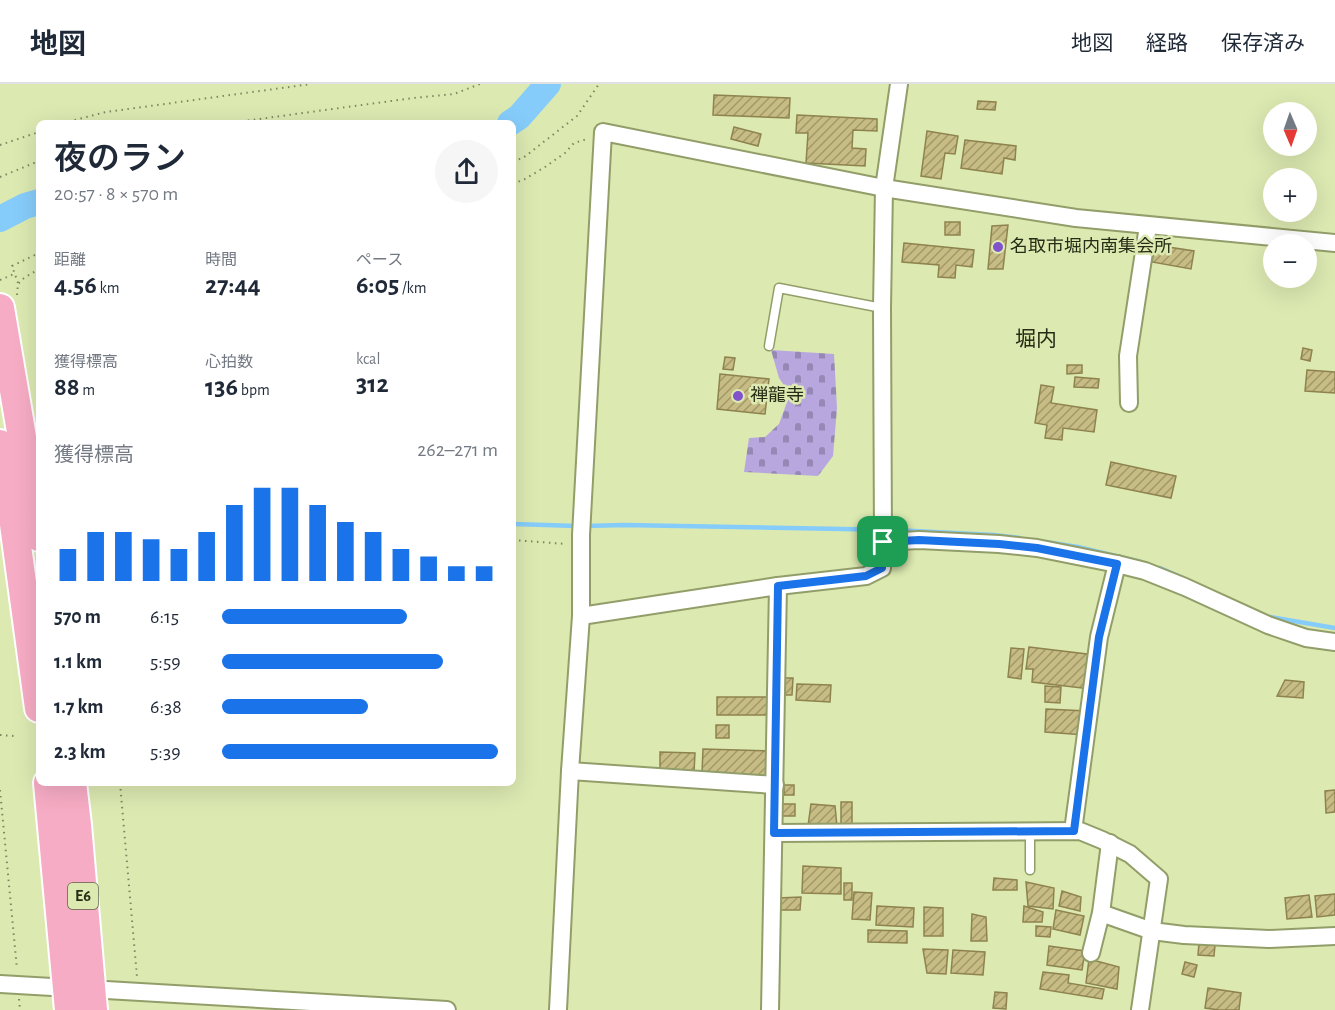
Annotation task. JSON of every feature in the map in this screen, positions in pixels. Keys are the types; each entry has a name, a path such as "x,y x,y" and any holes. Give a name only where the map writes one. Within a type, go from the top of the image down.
{"highway":[{"path":"0,308 29,525 36,653"},
{"path":"0,444 29,525"},
{"name":"E6","path":"48,786 69,1010"},
{"name":"E6","path":"72,786 100,1000"}],"street":[{"path":"581,615 778,586 866,576 882,568 884,188 899,84"},
{"path":"558,1010 570,771 581,615 582,533 603,132 884,188 1076,218 1335,243"},
{"path":"1128,403 1128,356 1148,226"},
{"path":"883,535 919,540 1037,548 1117,564 1145,571 1185,587 1268,625 1306,638 1335,642"},
{"path":"1074,831 1099,637 1117,564"},
{"path":"770,1010 778,586"},
{"path":"570,771 775,785"},
{"path":"774,833 1080,831 1110,843 1130,854 1159,879 1140,1010"},
{"path":"1091,952 1101,913 1110,843"},
{"path":"1101,913 1152,931 1184,935 1269,939 1335,936"},
{"path":"0,984 52,987"},
{"path":"100,1000 138,992 447,1010"}],"lane":[{"path":"769,346 779,288 882,308"},
{"path":"1030,831 1030,870"}],"path":[{"path":"75,120 106,112 311,84"},
{"path":"252,120 454,94 480,84"},
{"path":"516,160 523,158 577,116 599,84"},
{"path":"516,183 545,167 565,153 574,143 603,132"},
{"path":"0,145 36,133"},
{"path":"0,177 36,162"},
{"path":"18,284 12,266 36,254"},
{"path":"24,278 36,271"},
{"path":"0,280 15,273"},
{"path":"516,540 582,533"},
{"path":"0,735 15,736"},
{"path":"120,786 138,992"},
{"path":"0,790 19,985"}],"green space":[{"path":"771,350 834,354 837,408 833,456 818,476 744,472 749,438 765,437 779,424 790,394 779,378"}],"building":[{"path":"714,95 790,98 789,118 713,115"},
{"path":"978,101 996,102 995,110 977,109"},
{"path":"797,115 877,119 877,131 853,130 852,148 866,149 865,166 806,163 808,133 796,133"},
{"path":"734,127 761,134 758,146 731,139"},
{"path":"927,131 958,136 955,154 945,153 941,179 921,176"},
{"path":"965,140 1016,146 1015,160 1004,158 1002,174 961,168"},
{"path":"945,222 960,222 960,235 945,235"},
{"name":"名取市堀内南集会所","path":"1008,225 1003,269 988,269 992,226"},
{"path":"904,243 974,250 972,267 956,265 955,278 938,277 939,265 902,262"},
{"path":"1155,245 1194,251 1191,269 1152,262"},
{"path":"1303,348 1312,350 1310,361 1301,359"},
{"path":"725,357 735,358 733,370 723,369"},
{"path":"1067,365 1082,365 1082,373 1067,374"},
{"path":"1307,370 1335,372 1335,393 1305,391"},
{"path":"720,374 769,379 765,414 717,409"},
{"path":"1075,377 1099,379 1098,388 1074,387"},
{"path":"1041,385 1054,387 1051,403 1097,410 1094,432 1063,428 1062,440 1045,438 1047,425 1035,423"},
{"path":"1111,462 1176,476 1171,498 1106,485"},
{"path":"1029,647 1095,655 1090,689 1032,682 1033,669 1026,669"},
{"path":"1011,648 1024,649 1021,679 1008,677"},
{"path":"784,678 793,678 792,695 783,695"},
{"path":"1285,680 1304,682 1303,698 1277,696"},
{"path":"797,684 831,685 830,702 796,700"},
{"path":"1045,686 1061,687 1060,703 1045,702"},
{"path":"717,697 772,697 772,715 717,715"},
{"path":"1046,709 1087,711 1085,735 1045,732"},
{"path":"716,725 729,725 729,738 716,738"},
{"path":"703,749 772,751 771,776 702,773"},
{"path":"660,752 695,753 694,772 660,771"},
{"path":"784,785 794,785 794,795 784,795"},
{"path":"1335,790 1335,812 1326,813 1325,791"},
{"path":"841,802 852,802 852,826 841,826"},
{"path":"781,804 795,804 795,816 781,816"},
{"path":"811,804 835,806 837,827 808,826"},
{"path":"803,866 841,868 841,894 802,893"},
{"path":"994,878 1017,880 1017,890 993,890"},
{"path":"1026,882 1054,888 1053,909 1028,906"},
{"path":"844,883 852,883 852,900 844,900"},
{"path":"1062,891 1081,897 1080,911 1059,906"},
{"path":"854,892 872,893 870,920 852,919"},
{"path":"1335,894 1335,915 1317,917 1315,896"},
{"path":"1309,895 1312,917 1287,919 1285,898"},
{"path":"801,897 800,910 779,910 778,898"},
{"path":"877,906 914,908 913,927 876,925"},
{"path":"1024,906 1043,912 1042,922 1023,922"},
{"path":"924,907 943,908 943,936 924,936"},
{"path":"1056,910 1084,916 1080,935 1053,929"},
{"path":"972,914 986,917 987,941 971,941"},
{"path":"1036,926 1051,927 1050,937 1036,936"},
{"path":"868,930 907,931 907,943 868,942"},
{"path":"1199,943 1215,945 1214,956 1198,955"},
{"path":"1049,946 1085,951 1082,970 1047,965"},
{"path":"923,949 948,950 946,974 927,973"},
{"path":"953,950 985,952 983,975 951,973"},
{"path":"1089,959 1119,967 1117,989 1086,983"},
{"path":"1185,962 1197,965 1194,977 1182,974"},
{"path":"1043,972 1069,975 1068,983 1104,989 1102,999 1040,989"},
{"path":"1208,988 1241,993 1239,1010 1205,1008"},
{"path":"995,992 1007,993 1006,1009 993,1008"}],"waterway":[{"path":"514,120 548,84"},
{"path":"0,219 36,203"},
{"path":"516,524 577,526"},
{"path":"585,526 895,530 1020,538"},
{"path":"1046,542 1141,562"},
{"path":"1160,568 1183,578"},
{"path":"1270,617 1335,628"}],"place":[{"name":"名取市堀内南集会所","path":"998,247"},
{"name":"禅龍寺","path":"738,396"}],"district":[{"name":"堀内","path":"1036,339"}],"route":[{"path":"919,540 999,544 1037,548 1117,564 1099,637 1074,831 774,833 778,586 866,576 882,568 883,542 919,540"}]}
